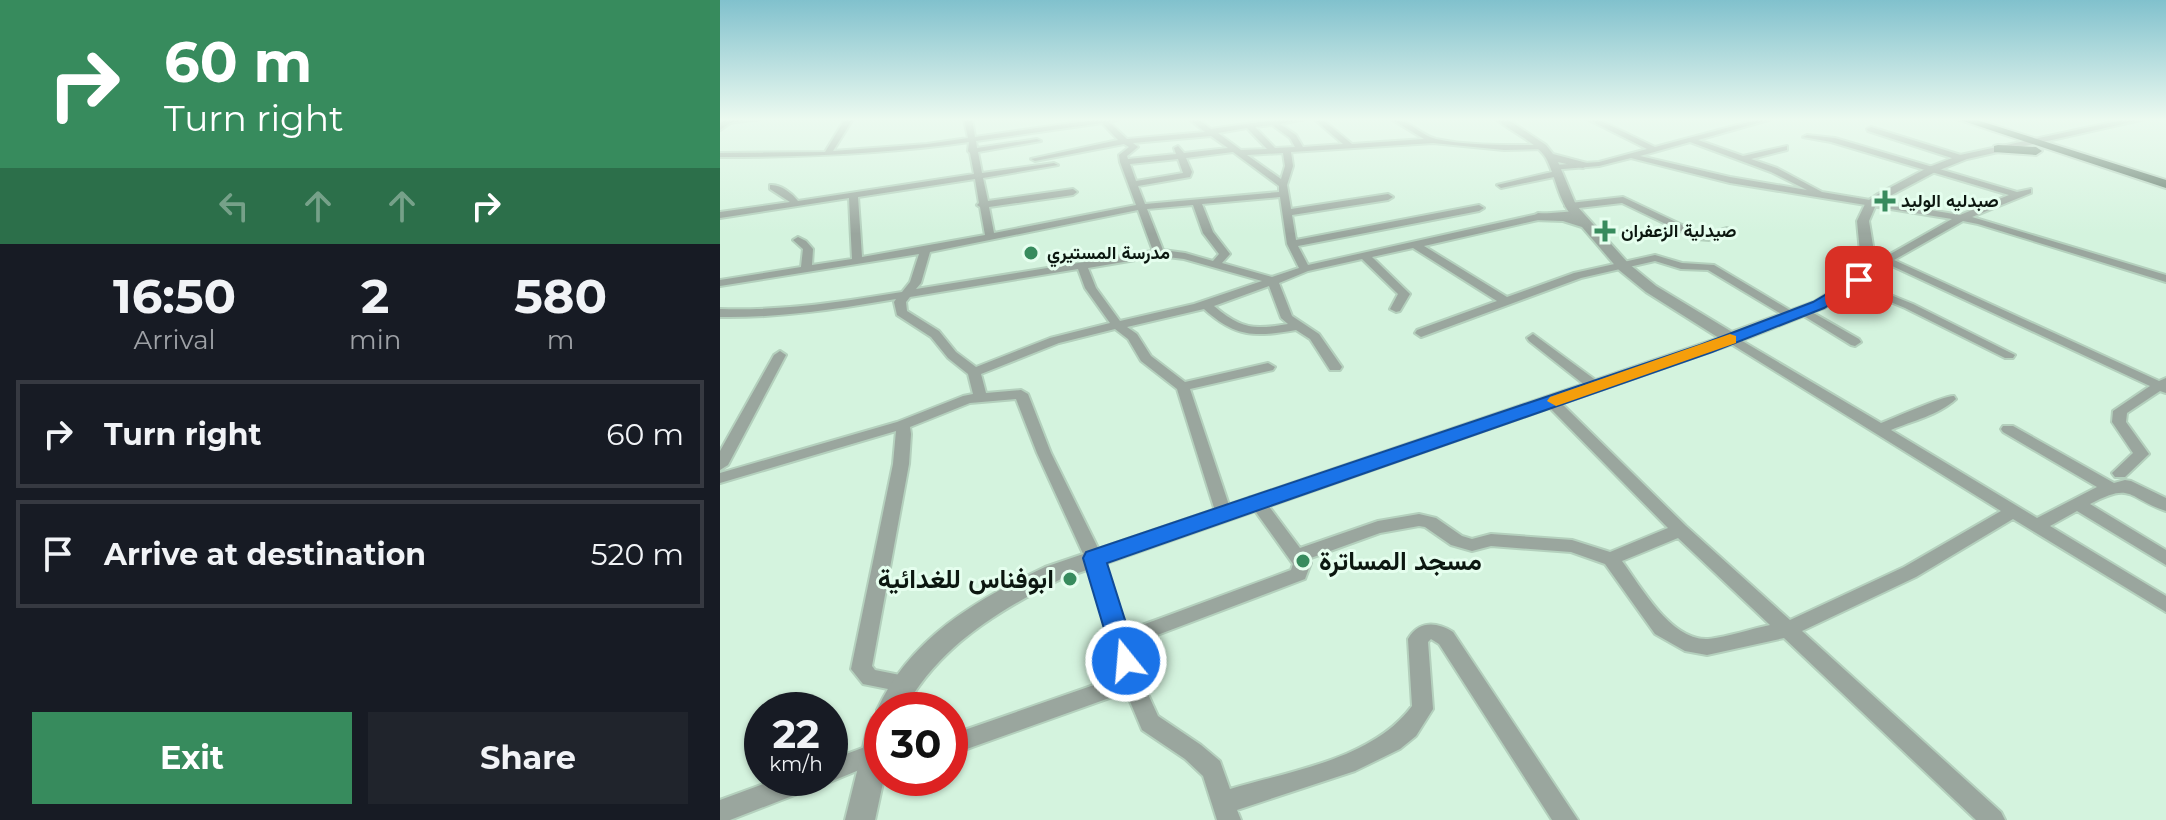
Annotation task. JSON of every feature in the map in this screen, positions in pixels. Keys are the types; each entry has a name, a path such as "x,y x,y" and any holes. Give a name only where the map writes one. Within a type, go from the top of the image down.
{"main road":[{"path":"2089,157 2166,182"}],"street":[{"path":"973,157 990,236"},
{"path":"720,215 853,197 1051,157"},
{"path":"1123,157 1159,253"},
{"path":"1124,162 1180,157"},
{"path":"1133,184 1187,175 1183,157"},
{"path":"1244,157 1283,190"},
{"path":"1288,157 1283,190 1286,213 1292,244 1305,269"},
{"path":"1530,157 1552,165 1587,166 1626,157"},
{"path":"1543,157 1552,165 1570,205 1639,281 2166,605"},
{"path":"1637,157 1718,178 1870,205 1964,217 2166,279"},
{"path":"1739,157 1791,178 1823,196"},
{"path":"1744,159 1750,157"},
{"path":"1887,260 1964,217 2022,193 1892,157"},
{"path":"899,692 903,683 958,627 996,600 1053,573 1732,339 1798,313 1856,284 1864,269 1867,252 1863,221 1870,205 1933,169 1961,158"},
{"path":"976,173 1054,165"},
{"path":"1501,185 1552,165 1587,166"},
{"path":"773,187 790,196 797,205"},
{"path":"720,283 926,250 1141,207 1283,190"},
{"path":"982,205 1073,192"},
{"path":"853,197 857,261"},
{"path":"1286,213 1388,197"},
{"path":"1541,217 1556,208 1570,205 1623,200 1697,236 1704,238 1727,231"},
{"path":"1196,201 1208,233 1225,254 1214,265"},
{"path":"974,372 1047,343 1205,304 1305,269 1541,217 1570,205"},
{"path":"1292,244 1479,208"},
{"path":"1541,217 1564,217 1588,225"},
{"path":"798,240 807,244 810,251 806,269"},
{"path":"1416,245 1503,300"},
{"path":"926,250 920,272 900,302 901,313 935,334 952,355 974,372 981,398"},
{"path":"1867,252 2164,386"},
{"path":"720,313 803,311 1159,253 1185,256 1273,281"},
{"path":"1364,255 1404,294 1396,309"},
{"path":"1421,333 1503,300 1578,275 1655,258 1681,266 1705,265 1855,342"},
{"path":"1081,264 1091,288 1117,325 1133,337 1146,358 1183,387 1224,514"},
{"path":"1273,281 1284,314 1296,326 1315,337 1335,367"},
{"path":"1856,284 2009,355"},
{"path":"1205,304 1235,329 1256,332 1296,326"},
{"path":"1690,313 1725,324 1761,327"},
{"path":"1690,313 1706,331 1706,348"},
{"path":"1533,338 1596,387"},
{"path":"720,465 780,355"},
{"path":"1183,387 1268,367"},
{"path":"2038,525 2116,480 2141,454 2119,422 2120,411 2164,386"},
{"path":"720,478 902,425 942,407 981,398 1021,394 1044,453 1094,558 1132,681 1150,723 1212,769 1227,811 1379,749 1407,730 1423,709 1418,639 1424,632 1431,631 1446,638 1566,820"},
{"path":"1882,428 1949,399"},
{"path":"1552,402 1680,530 1993,820"},
{"path":"902,425 901,464 861,669 870,678 903,683"},
{"path":"2008,429 2166,505"},
{"path":"1120,641 1299,574 1302,563 1256,501"},
{"path":"2077,504 2166,558"},
{"path":"1297,556 1378,527 1419,520 1430,522 1457,541 1472,545 1491,540 1572,546 1611,559 1662,628 1685,643 1707,647 1789,629 1910,572 2014,511"},
{"path":"1611,559 1680,530"},
{"path":"968,739 1132,681"},
{"path":"720,812 762,796"},
{"path":"860,820 866,796"}],"slow traffic":[{"path":"1556,401 1730,339"}],"place":[{"name":"صبدليه الوليد","path":"1885,201"},
{"name":"صيدلية الزعفران","path":"1605,231"},
{"name":"مدرسة المستيري","path":"1031,253"},
{"name":"مسجد المساترة","path":"1303,561"},
{"name":"ابوفناس للغدائية","path":"1070,579"}],"route":[{"path":"1126,661 1094,558 1706,348 1819,305 1859,280"}]}
